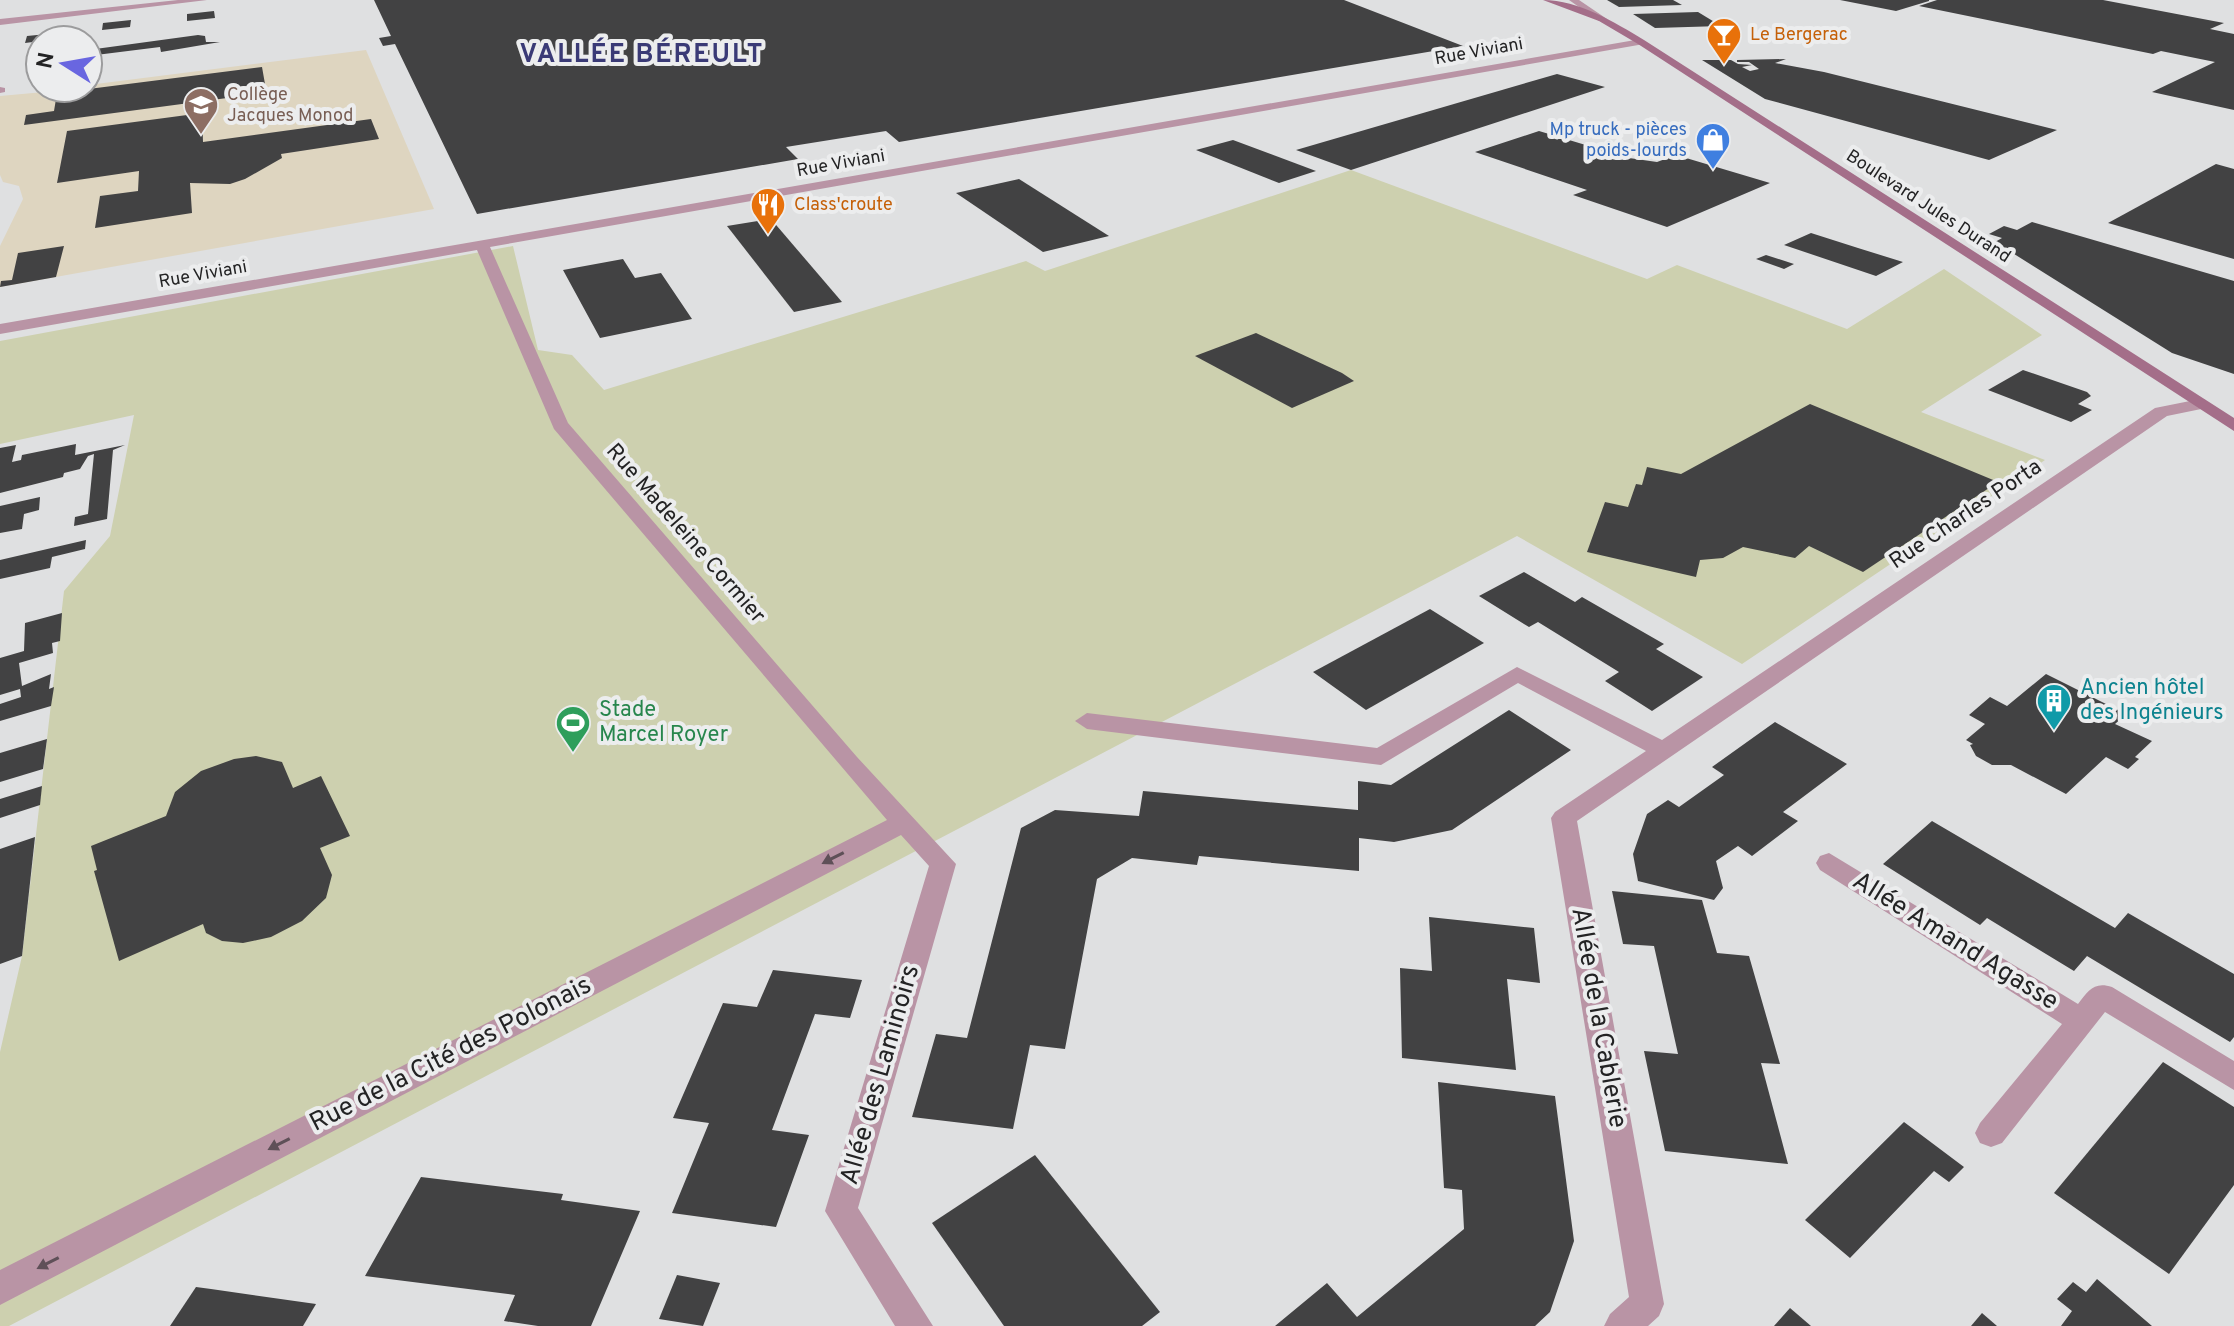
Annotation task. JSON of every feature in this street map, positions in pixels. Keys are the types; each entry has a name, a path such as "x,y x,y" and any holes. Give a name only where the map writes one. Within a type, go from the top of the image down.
{"main road":[{"name":"Boulevard Jules Durand","path":"1547,0 1602,19 1641,42 2234,426"}],"street":[{"path":"0,22 203,0"},
{"name":"Boulevard Jules Durand","path":"1573,0 1602,19"},
{"name":"Rue Viviani","path":"0,329 1641,42"},
{"name":"Rue Madeleine Cormier","path":"482,245 560,425 903,823"},
{"name":"Rue Charles Porta","path":"1765,679 2161,412 2200,404"},
{"path":"1087,721 1381,757 1517,674 1663,750"},
{"name":"Allée de la Cablerie","path":"1622,1326 1647,1304 1564,818 1765,679"},
{"name":"Allée des Laminoirs","path":"903,823 943,864 841,1211 915,1326"},
{"name":"Rue de la Cité des Polonais","path":"0,1288 903,823"},
{"name":"Allée Amand Agasse","path":"1829,863 2081,1021"},
{"name":"Allée Amand Agasse","path":"1991,1133 2102,995 2234,1077"}],"shaded area":[{"name":"Collège Jacques Monod","path":"366,50 434,209 0,287 0,246 23,199 19,186 3,182 0,175 0,96 24,94 24,104 104,104 104,83"}],"green space":[{"name":"Stade Marcel Royer","path":"1351,170 1647,279 1677,265 1847,329 1944,269 2042,335 1921,412 2045,460 1742,664 1517,536 9,1326 0,1326 0,1052 22,956 64,591 110,536 134,415 0,444 0,341 513,246 538,350 572,355 604,390 1026,261 1045,271"}],"building":[{"path":"374,0 1344,0 1463,46 899,142 886,131 786,147 798,159 477,214 395,44 383,46 379,38 391,36"},
{"path":"1607,0 1673,0 1682,5 1619,7"},
{"path":"1840,0 1929,0 1929,1 1896,11"},
{"path":"1937,0 2103,0 2224,23 2210,29 2234,34 2234,110 2152,92 2215,62 2161,51 2153,54 1919,6"},
{"path":"214,11 215,18 187,21 187,14"},
{"path":"1698,12 1721,26 1655,28 1633,14"},
{"path":"131,20 130,27 104,30 103,23"},
{"path":"198,35 205,36 206,42 220,42 161,52 160,47 104,54 104,48"},
{"path":"1786,59 1775,63 1824,72 2057,130 1989,160 1765,99 1702,60 1731,60 1752,65 1742,67 1750,71 1759,69 1749,62 1737,60"},
{"path":"262,67 265,84 240,87 241,95 227,98 24,125 26,115 54,111 55,104 104,104 104,87"},
{"path":"1557,74 1605,87 1351,170 1296,150"},
{"path":"202,113 203,142 371,119 379,139 281,154 282,158 230,184 190,183 192,213 95,228 100,196 138,191 139,171 57,183 67,131"},
{"path":"1539,131 1629,158 1657,162 1676,155 1770,183 1667,227 1573,195 1587,190 1475,152"},
{"path":"1233,140 1316,171 1279,183 1196,150"},
{"path":"2216,164 2234,169 2234,259 2108,223"},
{"path":"1019,179 1109,236 1043,252 956,193"},
{"path":"771,219 842,302 794,312 727,226"},
{"path":"2032,222 2234,281 2234,374 2172,353 1995,242 2002,238 1989,234 2004,226 2017,230"},
{"path":"1811,233 1903,262 1876,276 1784,245"},
{"path":"64,246 56,277 0,287 1,281 12,280 18,253"},
{"path":"1766,255 1794,264 1784,269 1756,259"},
{"path":"623,259 635,278 661,273 692,319 600,338 563,270"},
{"path":"1256,333 1354,381 1292,408 1195,356"},
{"path":"2023,370 2087,392 2091,396 2078,404 2092,410 2071,422 1988,390"},
{"path":"1810,404 1998,482 1863,572 1809,546 1795,558 1743,547 1723,558 1700,560 1696,577 1587,552 1605,502 1628,507 1636,484 1642,485 1647,467 1681,474"},
{"path":"76,444 75,455 125,445 113,450 107,519 74,526 75,517 88,514 94,454 88,456 80,469 64,473 63,477 0,493 0,448 16,445 12,462 21,460 22,455"},
{"path":"40,497 39,510 24,514 22,529 0,533 0,506"},
{"path":"86,540 85,549 52,557 50,568 0,579 0,560"},
{"path":"1524,572 1575,602 1582,597 1664,644 1656,649 1703,677 1652,711 1605,681 1619,672 1538,622 1529,627 1479,596"},
{"path":"1430,609 1484,643 1366,710 1313,672"},
{"path":"62,613 60,641 52,643 53,653 19,663 22,686 51,674 49,689 54,687 51,706 0,721 0,704 21,697 20,689 0,695 0,658 24,651 25,623"},
{"name":"Ancien hôtel des Ingénieurs","path":"2046,674 2126,714 2115,724 2152,741 2135,757 2139,759 2128,769 2106,757 2066,794 2011,765 1992,765 1976,756 1970,745 1973,744 1966,740 1985,724 1969,715 1990,697 2007,706"},
{"path":"1509,710 1571,750 1452,830 1394,842 1359,838 1359,871 1199,856 1197,865 1132,858 1097,879 1065,1049 1030,1045 1013,1129 912,1117 936,1034 967,1038 1021,828 1055,810 1139,816 1143,791 1358,810 1358,781 1391,785"},
{"path":"1775,722 1847,764 1783,812 1798,821 1752,856 1738,846 1716,861 1723,888 1714,900 1638,881 1633,854 1647,814 1668,800 1679,807 1724,775 1712,767"},
{"path":"47,739 43,769 0,782 0,753"},
{"path":"256,756 282,762 293,788 321,776 350,836 320,848 332,875 326,898 302,921 271,937 243,943 222,941 206,933 203,924 119,961 94,871 97,870 91,846 166,816 175,792 201,771 234,759"},
{"path":"42,786 40,805 0,818 0,799"},
{"path":"1932,821 2115,928 2128,913 2234,974 2234,1037 2230,1042 2087,956 2074,971 1987,918 1980,925 1883,864"},
{"path":"35,837 22,956 0,964 0,849"},
{"path":"1612,891 1702,900 1717,953 1749,956 1780,1064 1761,1063 1788,1164 1665,1151 1644,1051 1678,1054 1654,946 1623,944"},
{"path":"1429,917 1534,928 1540,983 1507,979 1516,1070 1402,1058 1400,968 1432,971"},
{"path":"773,970 862,980 850,1018 815,1014 772,1130 809,1135 776,1227 672,1213 709,1123 673,1118 723,1003 757,1007"},
{"path":"2163,1062 2234,1107 2234,1185 2169,1274 2054,1193"},
{"path":"1438,1082 1555,1096 1574,1241 1550,1312 1535,1326 1275,1326 1327,1283 1357,1317 1464,1229 1462,1190 1444,1188"},
{"path":"1904,1122 1964,1167 1949,1182 1934,1171 1850,1258 1805,1220"},
{"path":"1035,1155 1160,1312 1142,1326 1004,1326 932,1223"},
{"path":"421,1177 563,1194 561,1200 640,1211 591,1326 538,1326 504,1321 515,1295 365,1276"},
{"path":"677,1275 720,1283 703,1326 659,1319"},
{"path":"2097,1279 2152,1326 2061,1326 2072,1311 2057,1299 2073,1282 2086,1292"},
{"path":"196,1287 316,1304 303,1326 170,1326"},
{"path":"1790,1308 1811,1326 1774,1326"},
{"path":"1982,1313 1997,1326 1971,1326"}],"place":[{"name":"Le Bergerac","path":"1724,66"},
{"name":"Collège Jacques Monod","path":"201,136"},
{"name":"Mp truck - pièces poids-lourds","path":"1713,171"},
{"name":"Class'croute","path":"768,236"},
{"name":"Ancien hôtel des Ingénieurs","path":"2054,732"},
{"name":"Stade Marcel Royer","path":"573,754"}],"district":[{"name":"VALLÉE BÉREULT","path":"642,55"}]}
